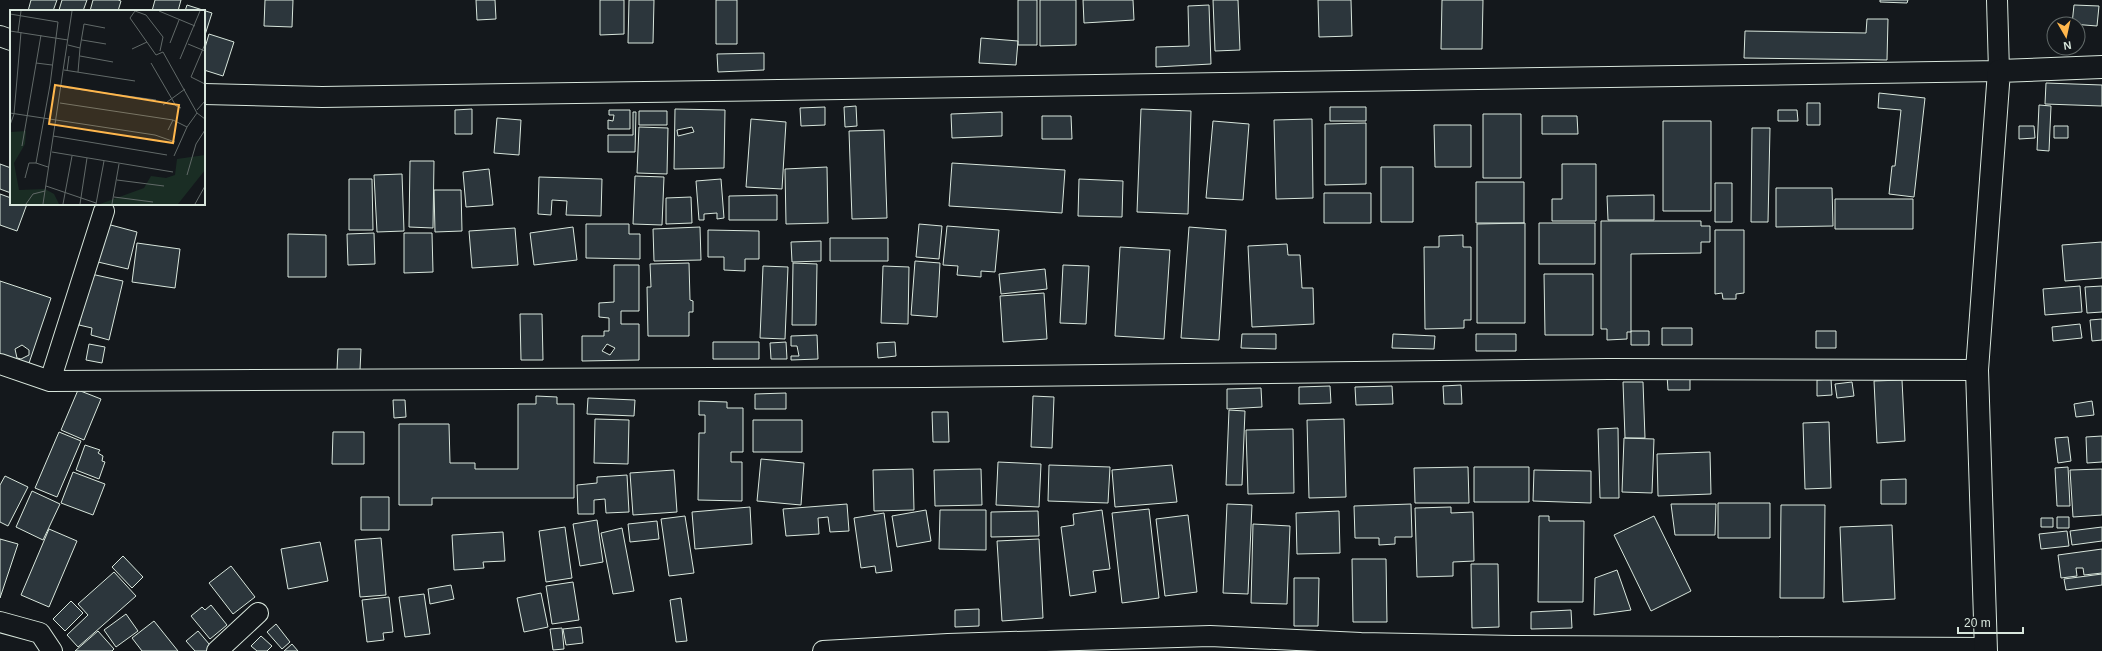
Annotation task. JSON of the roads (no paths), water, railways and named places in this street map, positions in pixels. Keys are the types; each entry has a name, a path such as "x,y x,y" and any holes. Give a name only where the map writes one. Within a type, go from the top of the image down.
{"street":[{"path":"823,651 948,644 1210,636 1361,643 1514,646 1986,650 1977,370 1999,71 1997,0"},
{"path":"0,36 10,40"},
{"path":"205,94 322,97 1999,71 2102,67"},
{"path":"50,380 104,211"},
{"path":"0,364 50,380 925,377 1600,370 1977,370"},
{"path":"217,651 258,613"},
{"path":"0,622 40,633 52,651"}]}
